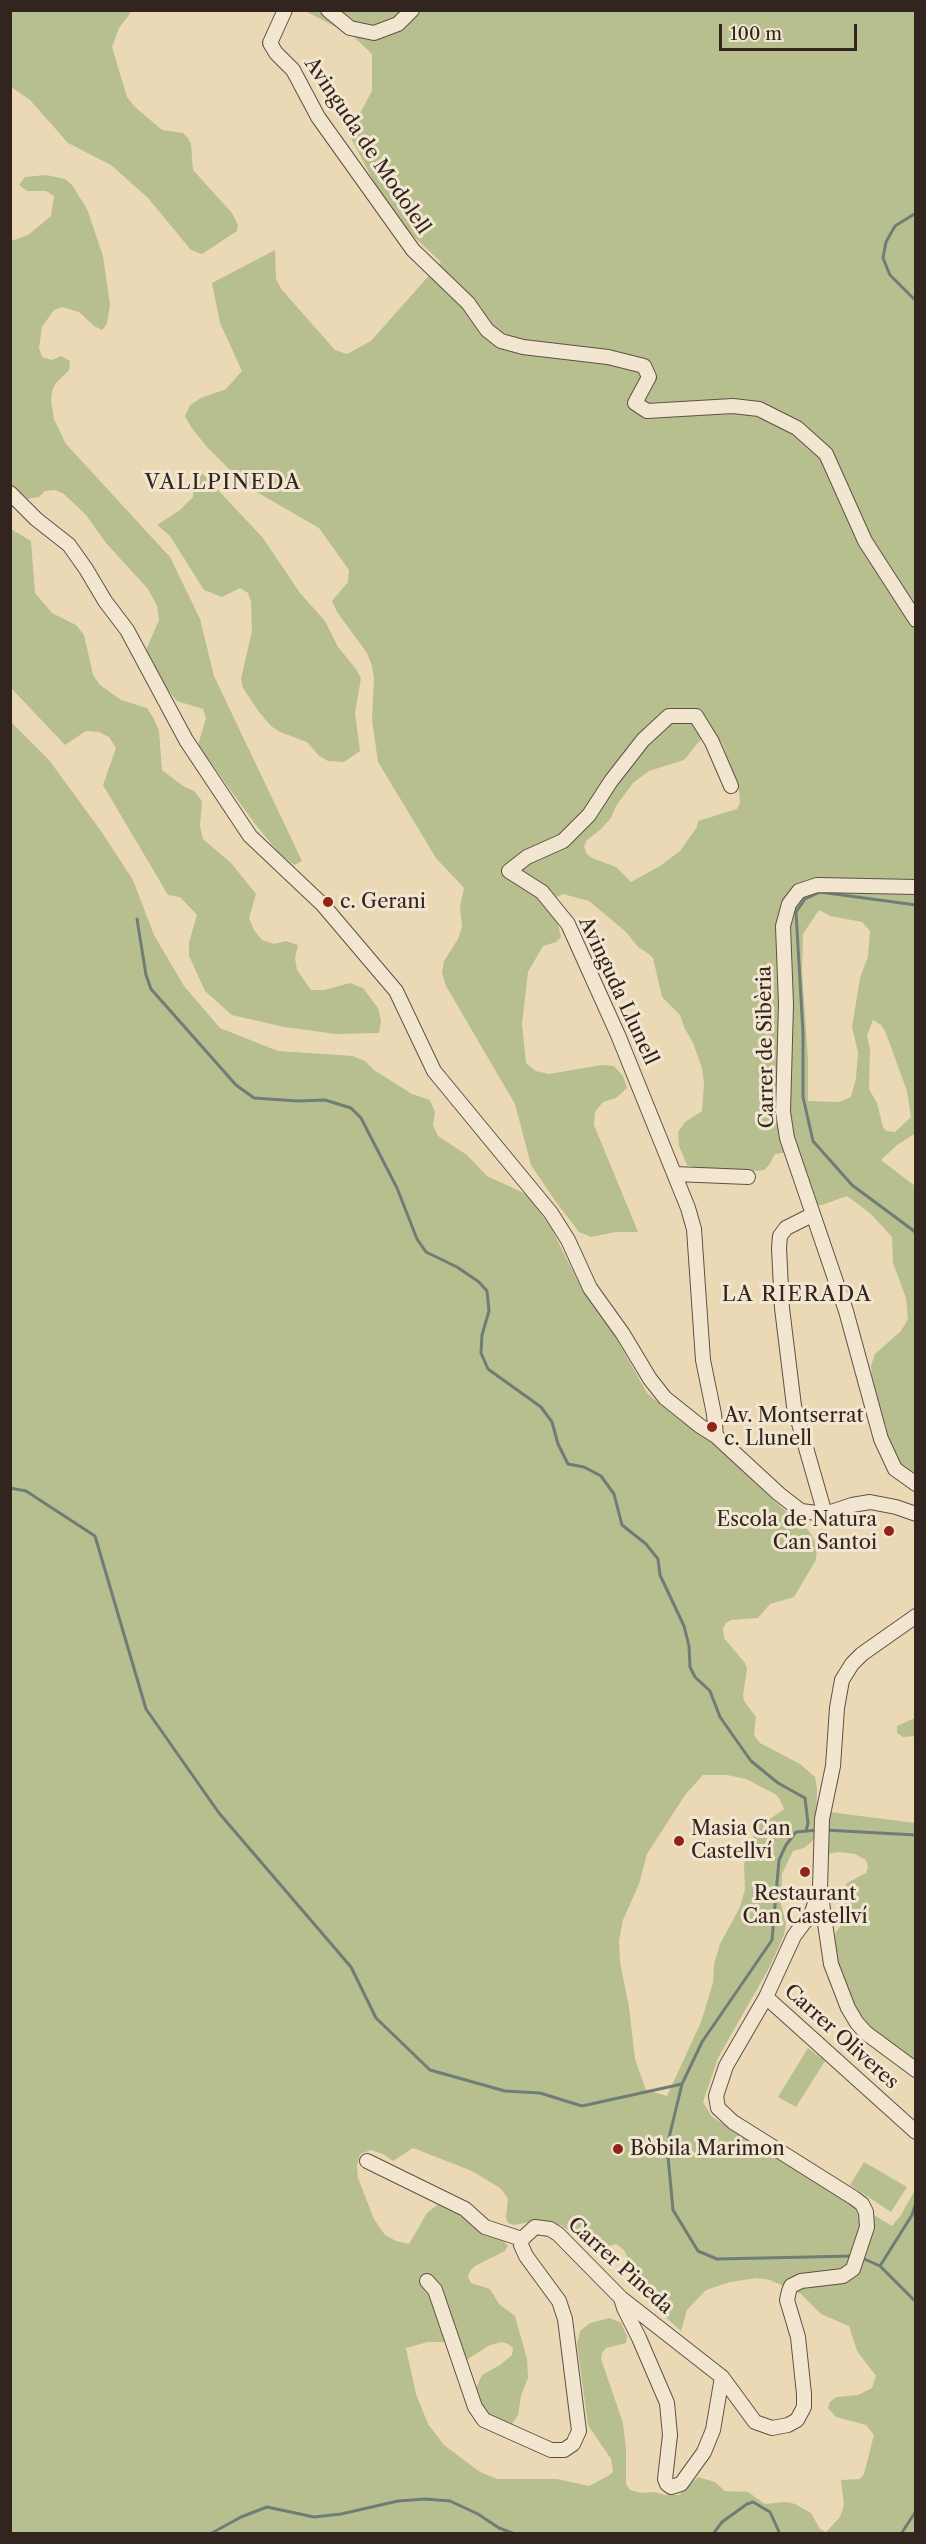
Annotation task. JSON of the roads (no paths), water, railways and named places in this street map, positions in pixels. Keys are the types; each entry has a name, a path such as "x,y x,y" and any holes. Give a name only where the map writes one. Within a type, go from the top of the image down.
{"street":[{"name":"Avinguda de Modolell","path":"285,10 270,43 276,53 293,70 318,117 413,250 468,303 487,330 501,341 523,347 608,357 644,366 649,377 635,403 647,411 733,406 759,409 797,428 826,454 866,541 915,620"},
{"path":"328,10 350,28 374,33 398,24 412,10"},
{"path":"10,493 36,519 69,545 86,569 105,601 127,630 186,740 250,836 323,905 396,991 434,1071 551,1214 568,1240 590,1288 665,1398 716,1436 796,1508 813,1514 825,1514 870,1502 896,1507 915,1514"},
{"name":"Avinguda Llunell","path":"716,1436 703,1359 694,1229 675,1174 623,1046 568,924 542,892 509,871 526,857 563,841 589,815 611,781 643,740 669,716 696,716 712,742 731,786"},
{"name":"Carrer de Sibèria","path":"915,887 838,885 810,887 795,895 786,910 783,926 786,1004 783,1122 812,1215 846,1311 886,1453 898,1472 915,1484"},
{"path":"675,1174 748,1176"},
{"path":"812,1215 786,1228 780,1236 779,1248 782,1308 794,1406 825,1514"},
{"path":"915,1616 866,1650 844,1676 837,1708 833,1766 822,1819 820,1889 823,1921 834,1976 857,2023 875,2040 915,2070"},
{"path":"766,1997 803,1923 815,1906 820,1889"},
{"path":"803,1923 815,1916 823,1921"},
{"name":"Carrer Oliveres","path":"766,1997 915,2132"},
{"name":"Carrer Pineda","path":"522,2239 536,2227 550,2229 621,2298 722,2377 734,2391 747,2414 760,2426 772,2428 794,2423 804,2407 804,2394 798,2337 788,2300 789,2290 791,2286 801,2281 843,2276 849,2273 859,2257 868,2220 862,2204 733,2122 717,2106 717,2090 726,2066 766,1997"},
{"path":"367,2161 465,2209 486,2227 522,2239 521,2245 525,2256 559,2301 565,2319 579,2432 573,2444 564,2450 551,2450 483,2420 475,2407 435,2290 427,2281"},
{"path":"621,2298 667,2403 670,2435 665,2479 671,2487 681,2484 707,2447 716,2419 722,2377"}],"waterway":[{"path":"916,213 895,226 886,242 883,258 890,275 916,301"},
{"path":"916,905 820,892 805,899 796,912 803,1033 803,1097 813,1141 852,1185 914,1231 916,1235"},
{"path":"137,919 146,975 151,989 236,1085 254,1098 325,1100 351,1108 361,1118 397,1188 417,1239 426,1252 457,1267 479,1282 487,1291 489,1311 482,1335 481,1353 488,1369 541,1407 552,1422 558,1444 568,1464 584,1467 601,1476 614,1494 622,1525 646,1544 658,1559 660,1575 684,1626 689,1646 690,1667 695,1677 710,1691 720,1717 751,1761 778,1783 805,1798 808,1823 806,1831"},
{"path":"10,1488 26,1491 95,1536 146,1709 219,1813 351,1967 376,2018 430,2070 505,2091 540,2093 582,2106 682,2084"},
{"path":"818,1830 796,1832 786,1845 779,1860 772,1940 702,2042 682,2084 667,2146 673,2210 698,2251 717,2259 853,2256"},
{"path":"825,1830 916,1835"},
{"path":"880,2266 912,2215 916,2203"},
{"path":"862,2258 880,2266 916,2302"},
{"path":"210,2534 241,2517 267,2507 314,2517 341,2514 398,2501 425,2499 450,2501 478,2514 499,2528 515,2534"},
{"path":"713,2534 722,2522 753,2502 770,2512 780,2534"},
{"path":"901,2534 916,2511"}],"place":[{"name":"c. Gerani","path":"328,902"},
{"name":"Av. Montserrat c. Llunell","path":"712,1427"},
{"name":"Escola de Natura Can Santoi","path":"889,1531"},
{"name":"Masia Can Castellví","path":"679,1841"},
{"name":"Restaurant Can Castellví","path":"805,1872"},
{"name":"Bòbila Marimon","path":"618,2149"}],"district":[{"name":"VALLPINEDA","path":"223,483"},
{"name":"LA RIERADA","path":"797,1295"}]}
